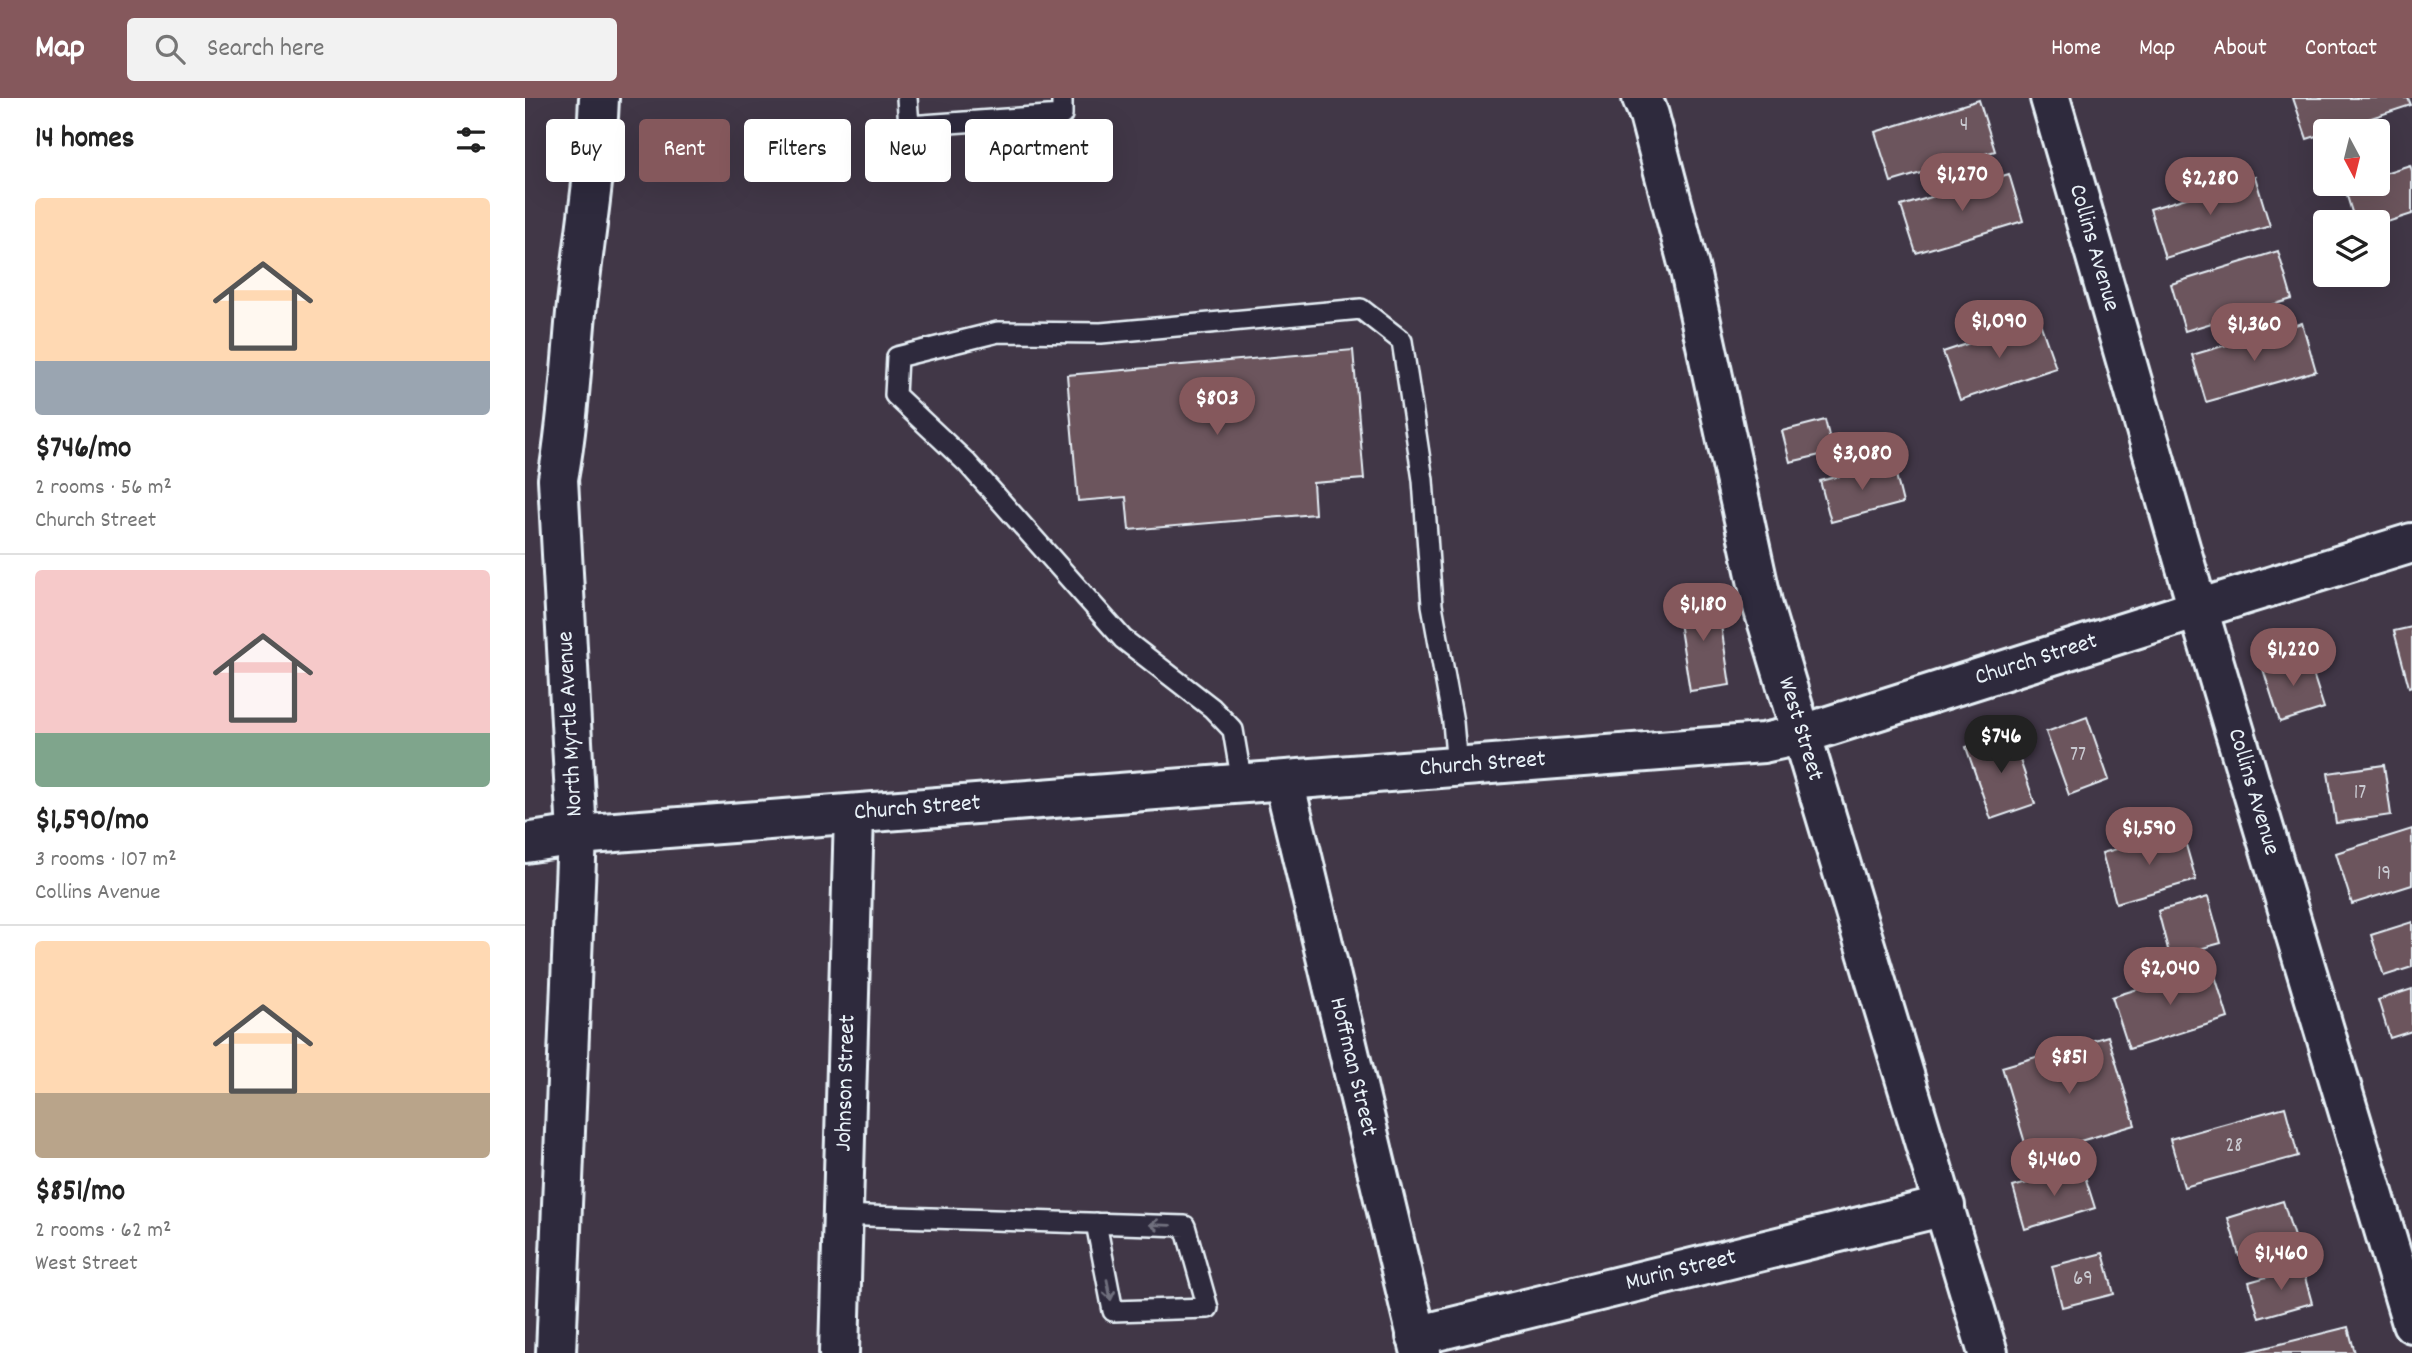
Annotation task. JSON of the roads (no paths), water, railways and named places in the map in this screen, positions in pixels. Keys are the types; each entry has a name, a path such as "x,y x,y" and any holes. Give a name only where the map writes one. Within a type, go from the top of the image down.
{"street":[{"name":"North Myrtle Avenue","path":"556,1353 576,835 541,479 565,437 576,313 597,140 599,98"},
{"name":"West Street","path":"1642,98 1649,115 1690,271 1763,607 1988,1353"},
{"name":"Collins Avenue","path":"2050,98 2198,609 2412,1323"},
{"name":"Church Street","path":"525,843 576,835 1763,743 1801,735 2412,544"},
{"name":"Hoffman Street","path":"1284,780 1419,1344"},
{"name":"Johnson Street","path":"839,1353 854,814"},
{"name":"Murin Street","path":"1419,1344 1945,1206"}],"lane":[{"path":"907,98 909,126 1062,115 1062,98"},
{"path":"1242,783 1233,730 1212,708 1123,639 967,463 895,395 897,356 998,332 1101,333 1360,309 1402,341 1423,480 1432,605 1453,722 1457,767"},
{"path":"843,1216 1096,1223 1185,1226 1208,1308 1113,1311 1096,1223"}]}
